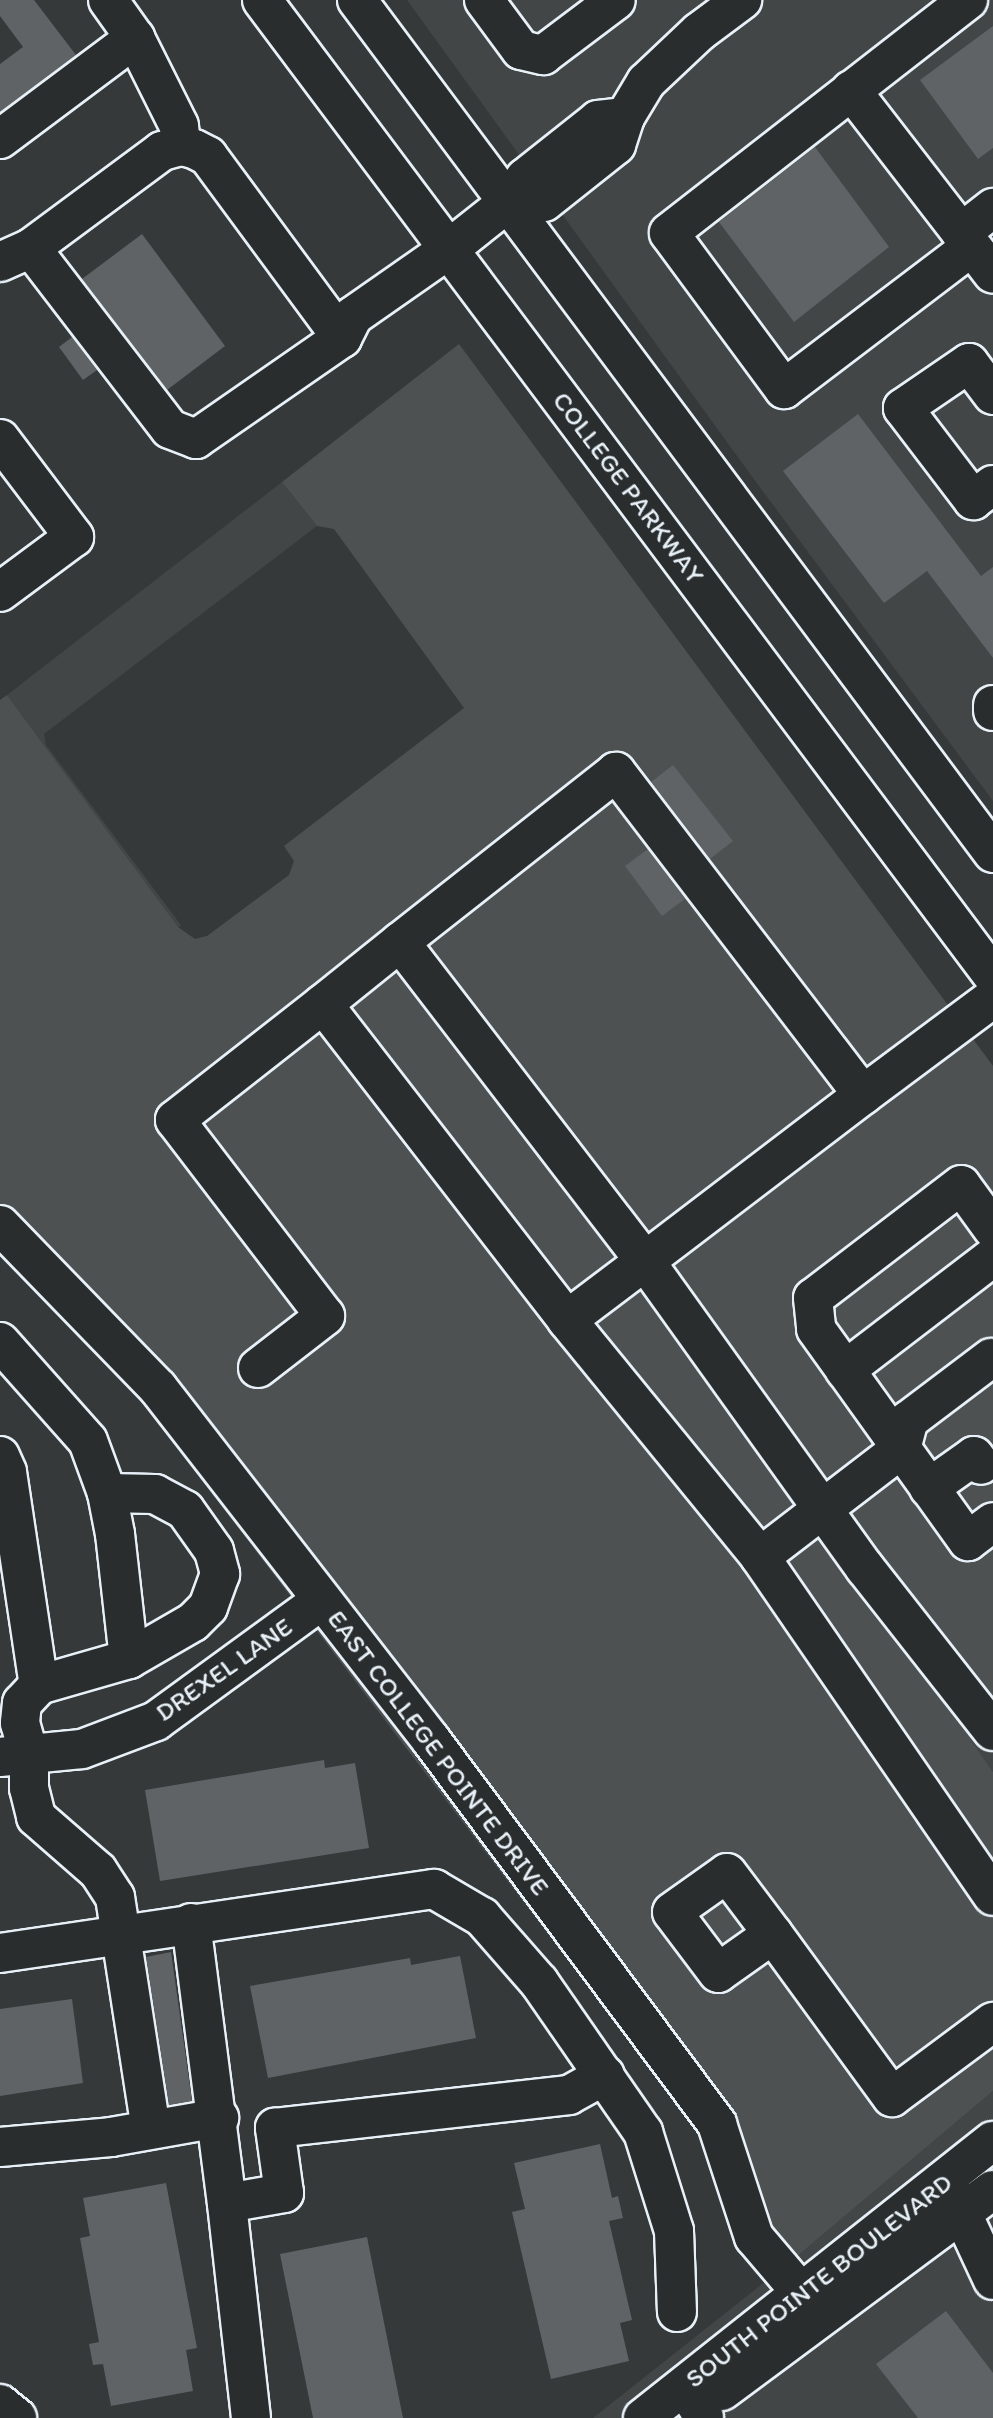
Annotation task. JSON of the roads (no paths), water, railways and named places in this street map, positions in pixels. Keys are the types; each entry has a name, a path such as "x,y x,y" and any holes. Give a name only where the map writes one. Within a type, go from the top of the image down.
{"main road":[{"path":"108,0 135,38 179,125 181,146"},
{"name":"COLLEGE PARKWAY","path":"262,0 993,976"},
{"path":"357,0 993,853"},
{"path":"484,0 521,50 543,55 616,0"},
{"path":"342,338 208,156 181,146 162,151 15,255 170,429 185,438 209,433 342,338 353,316 449,249 507,204 526,177 598,120 625,117 646,82 742,0"},
{"path":"968,0 669,233 784,389 975,251 993,208"},
{"path":"0,139 135,38"},
{"path":"851,90 975,251"},
{"path":"993,396 969,363 903,408 972,500 993,485"},
{"path":"0,439 13,484 74,537 0,592"},
{"path":"993,705 993,711"},
{"path":"258,1368 325,1315 175,1120 616,772 863,1095"},
{"path":"400,942 645,1261 824,1510 993,1731"},
{"path":"567,1320 993,998"},
{"path":"323,1004 567,1320 760,1557 993,1896"},
{"path":"981,1532 929,1488 901,1450 816,1329 813,1298 961,1185 993,1229"},
{"name":"EAST COLLEGE POINTE DRIVE","path":"0,1224 158,1388 322,1600 717,2124 754,2237 811,2305"},
{"path":"845,1370 993,1257"},
{"path":"0,1342 88,1441 107,1493 129,1659"},
{"path":"760,1557 901,1450 909,1420 991,1358"},
{"path":"0,1456 7,1472 40,1685"},
{"path":"929,1488 974,1457 981,1465"},
{"path":"107,1493 155,1494 185,1510 214,1551 220,1574 208,1607 193,1622 129,1659 40,1685 22,1703 15,1756 29,1787 36,1817 59,1842 98,1871 116,1897 119,1935 151,2129"},
{"name":"DREXEL LANE","path":"15,1756 82,1749 156,1721 322,1600"},
{"path":"0,1953 434,1889 482,1917 539,1982 643,2132 674,2231 677,2312"},
{"path":"191,1923 219,2118 251,2418"},
{"path":"773,1934 892,2097 993,2022"},
{"path":"227,2203 284,2193 275,2128 569,2095 605,2075"},
{"path":"0,2147 111,2137 219,2118"},
{"name":"SOUTH POINTE BOULEVARD","path":"643,2418 694,2408 811,2305 954,2196 993,2141"},
{"name":"SOUTH POINTE BOULEVARD","path":"954,2196 993,2190"},
{"path":"954,2196 993,2280"},
{"path":"0,2404 17,2418"}]}
